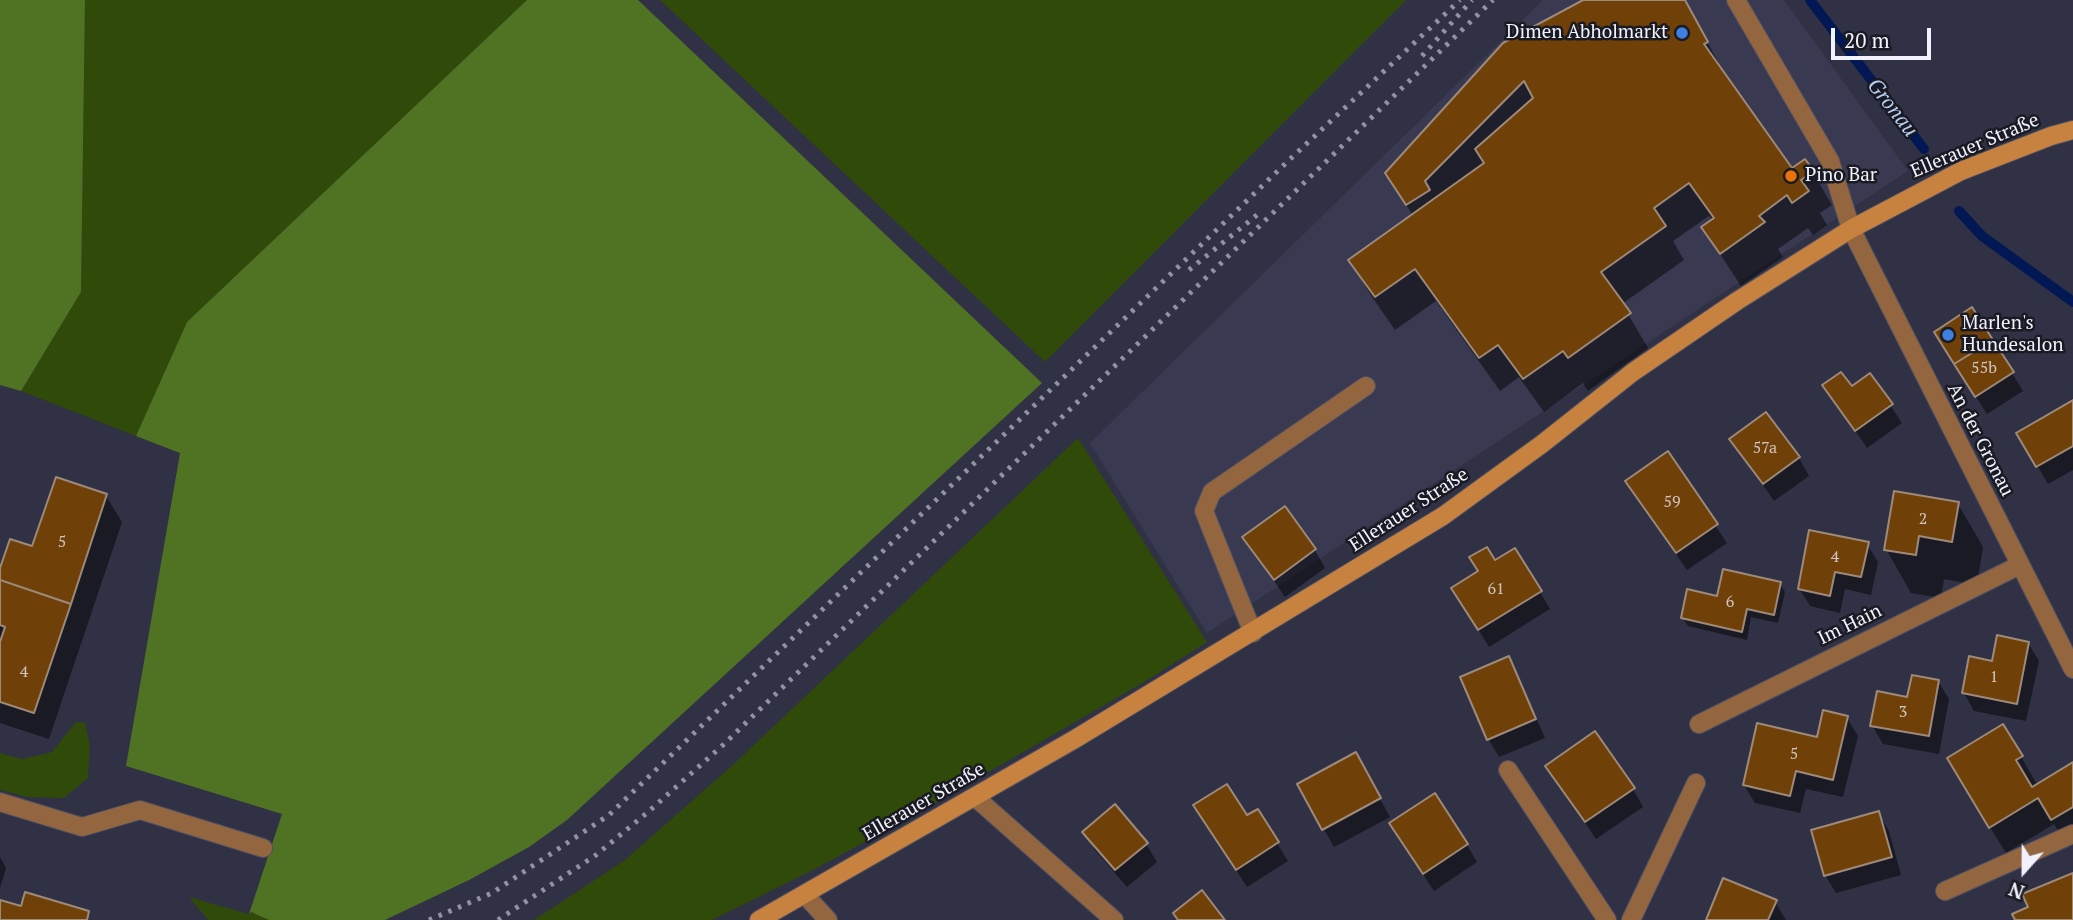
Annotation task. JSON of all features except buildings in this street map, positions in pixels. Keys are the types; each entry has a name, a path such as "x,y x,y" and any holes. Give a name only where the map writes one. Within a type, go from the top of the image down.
{"main road":[{"name":"Ellerauer Straße","path":"759,920 975,797 1253,633 1443,516 1542,444 1633,372 1737,301 1851,229 1961,171 2073,130"}],"street":[{"name":"An der Gronau","path":"1736,0 1830,161 1851,229 2073,669"},
{"path":"1253,633 1204,511 1212,492 1366,386"},
{"name":"Im Hain","path":"1699,724 2020,565"},
{"path":"1508,770 1607,920"},
{"path":"1631,920 1696,783"},
{"path":"975,797 1114,920"},
{"path":"0,802 82,827 140,810 263,848"},
{"path":"1945,891 2073,834"},
{"path":"805,895 828,920"}],"shaded area":[{"path":"1543,0 1784,0 1908,171 1207,633 1090,443"}],"green space":[{"path":"0,0 85,0 81,292 21,391 0,385"},
{"path":"85,0 527,0 187,322 136,436 21,391 81,292"},
{"path":"527,0 638,0 1042,383 567,820 529,847 469,880 385,920 269,920 251,912 249,914 282,814 126,766 180,453 136,436 187,322"},
{"path":"660,0 1406,0 1045,362"},
{"path":"1078,438 1207,642 1146,681 916,814 815,869 712,920 534,920 625,860 735,763"},
{"path":"76,722 85,723 90,746 88,778 64,798 27,797 0,790 0,753 22,759 52,752"},
{"path":"189,897 248,914 250,912 269,920 208,920"}],"waterway":[{"name":"Gronau","path":"1810,0 1924,149"},
{"name":"Gronau","path":"1959,211 1982,236 2073,302"}],"railway":[{"path":"429,920 492,893 609,815 1286,163 1460,0"},
{"path":"1422,56 1472,0"},
{"path":"498,920 596,855 723,745 1493,0"},
{"path":"1189,270 1257,215"}],"place":[{"name":"Dimen Abholmarkt","path":"1682,33"},
{"name":"Pino Bar","path":"1791,176"},
{"name":"Marlen's Hundesalon","path":"1948,335"}]}
